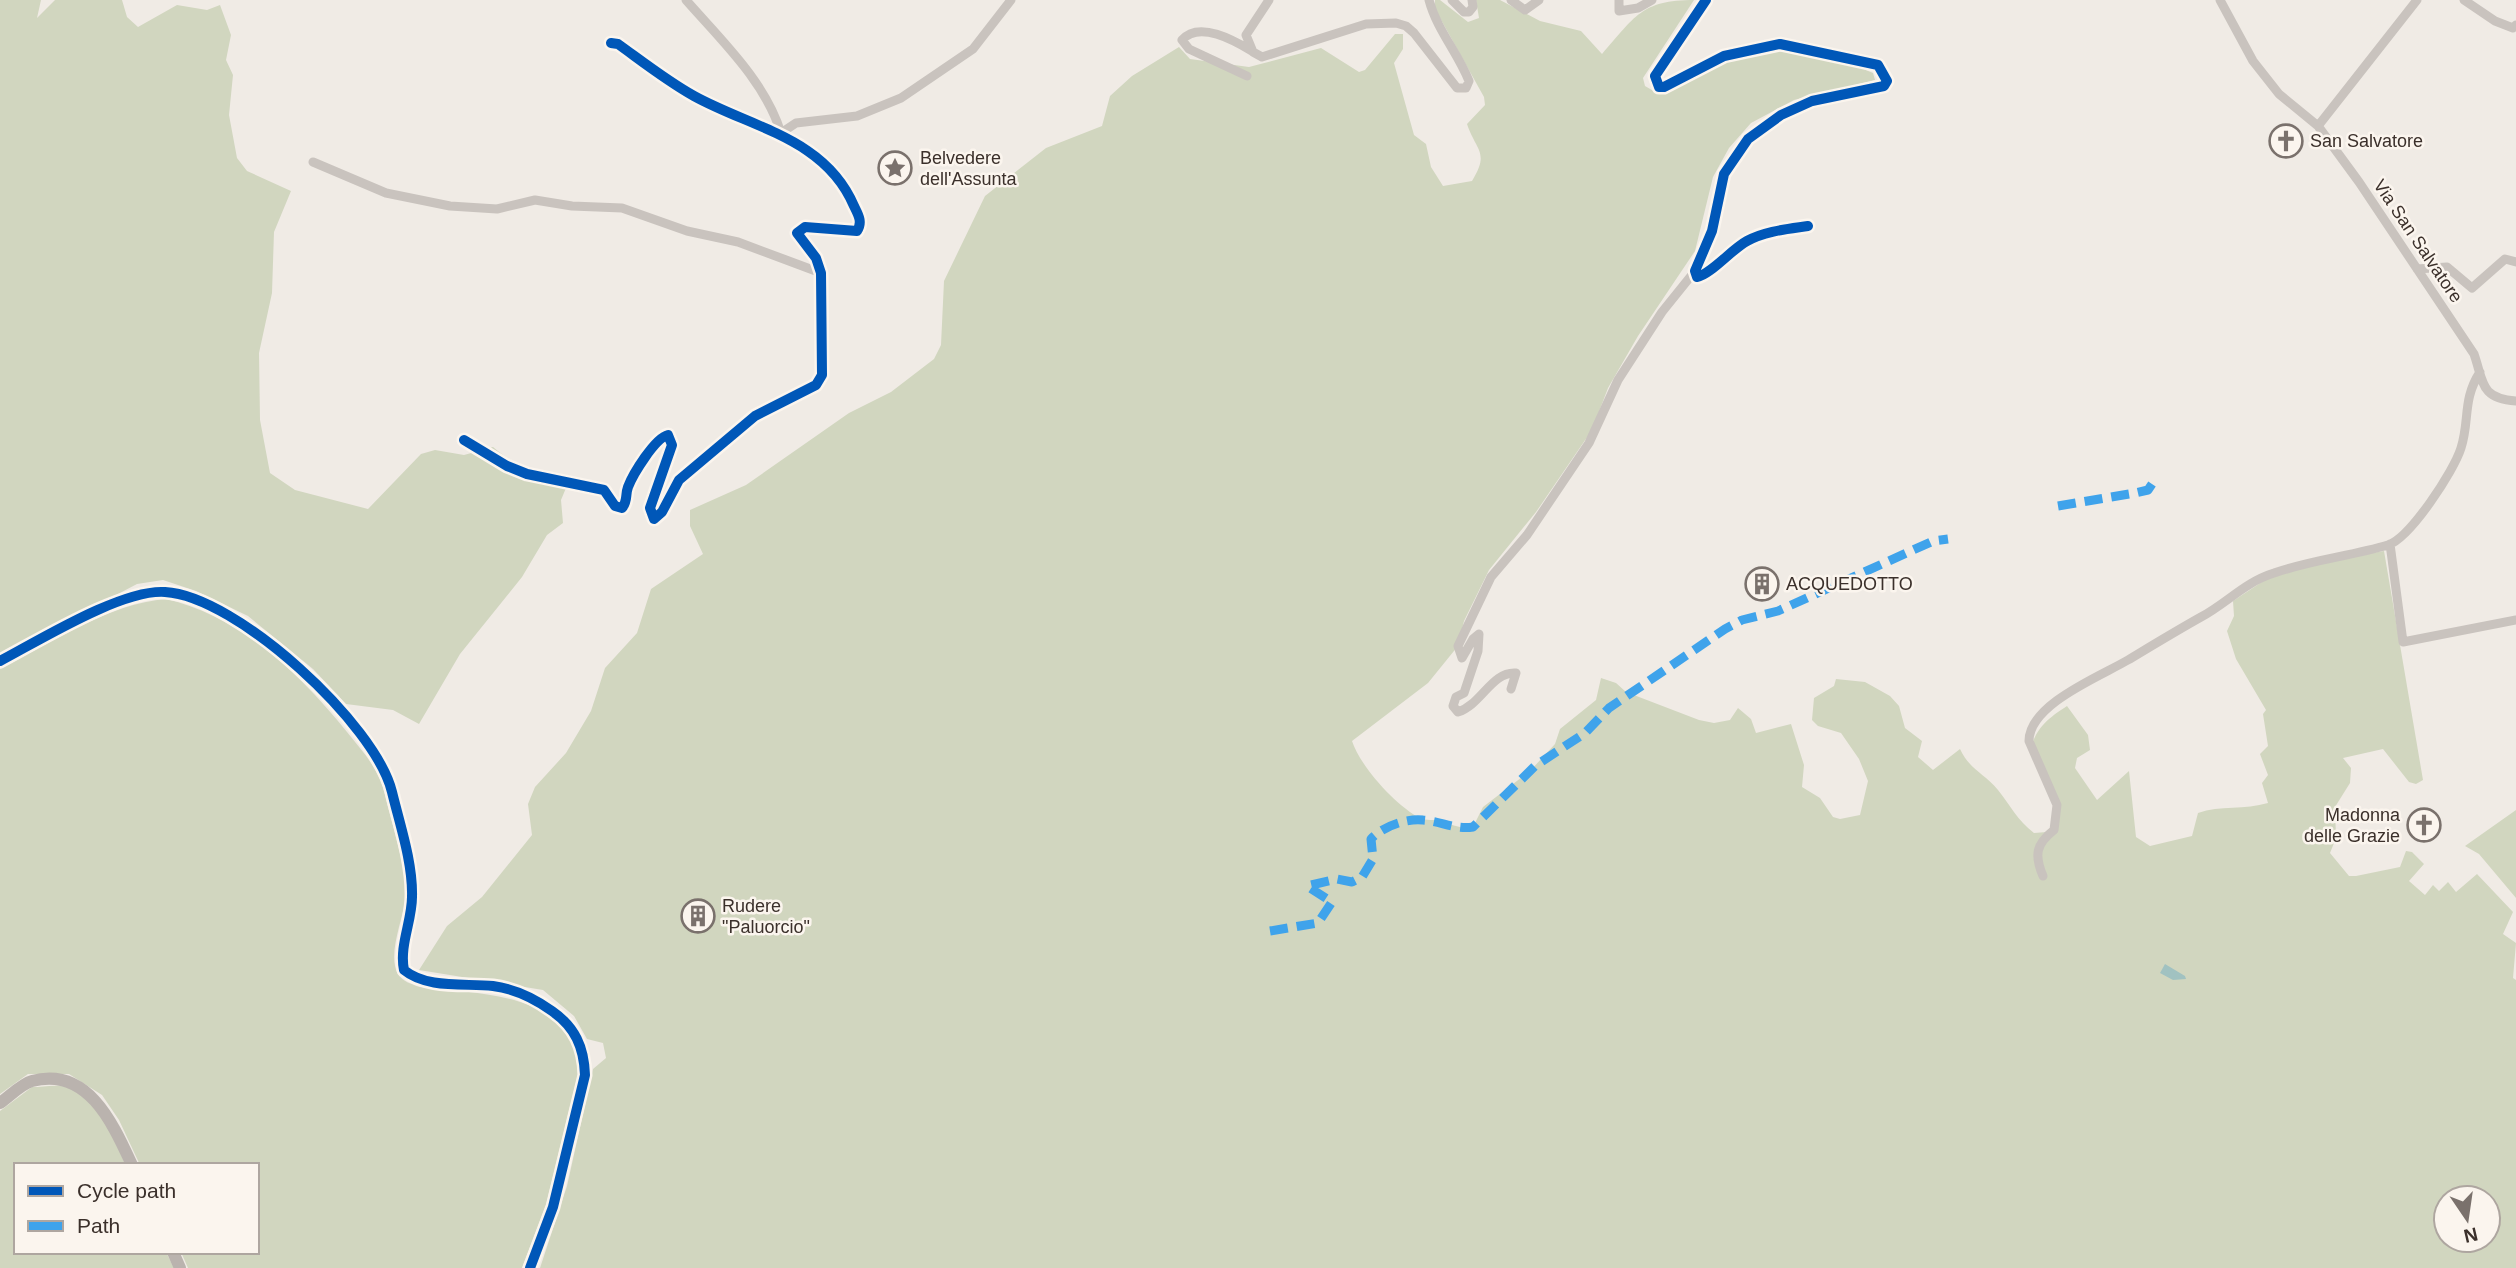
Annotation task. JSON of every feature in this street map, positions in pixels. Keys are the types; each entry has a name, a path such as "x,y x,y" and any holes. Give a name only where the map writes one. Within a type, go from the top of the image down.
{"street":[{"path":"686,0 734,53 777,120 781,133"},
{"path":"781,133 796,123 857,117 901,98 973,49 1011,0"},
{"path":"1253,52 1246,35 1269,0"},
{"path":"1247,76 1189,49 1182,40 1196,32 1208,33 1231,38 1262,57 1278,54 1349,26 1396,23 1406,26 1414,33 1457,88 1466,88 1469,81 1465,71 1434,18 1429,0"},
{"path":"1452,0 1464,12 1469,12 1473,7 1472,0"},
{"path":"1511,0 1525,10 1539,0"},
{"path":"1619,0 1619,11 1626,11 1652,0"},
{"path":"1511,689 1516,673 1508,672 1475,704 1458,712 1453,706 1456,697 1464,693 1468,682 1478,651 1479,634 1462,658 1458,646 1491,577 1527,535 1589,443 1618,380 1661,312 1695,271 1712,231 1724,174 1748,139 1781,115 1812,101 1878,88 1887,81 1878,65 1780,44 1724,56 1664,87 1659,87 1655,76 1706,0"},
{"name":"Via San Salvatore","path":"2220,0 2253,61 2280,94 2318,127 2359,182 2474,354 2487,392 2516,401"},
{"path":"2318,127 2417,0"},
{"path":"2464,0 2502,25 2513,28 2516,25"},
{"path":"464,440 507,466 527,474 604,490 615,506 622,508 626,503 628,488 654,443 668,435 672,445 650,508 651,516 658,518 679,480 755,416 819,383 824,364 821,273 816,258 797,233 805,227 853,232 860,226 860,219 846,188 830,168 781,133 739,119 695,97 670,83 618,44 611,43"},
{"path":"313,162 386,193 450,206 497,209 535,200 572,206 622,208 687,231 738,242 821,273"},
{"path":"1695,271 1697,277 1706,274 1729,251 1749,239 1808,226"},
{"path":"2417,270 2448,267 2470,288 2505,259 2516,262"},
{"path":"2043,876 2036,861 2037,849 2040,841 2054,830 2057,805 2028,741 2029,730 2039,717 2085,681 2126,662 2173,631 2204,615 2242,587 2274,573 2390,544 2418,517 2445,482 2461,448 2467,398 2480,372"},
{"path":"2390,544 2403,642 2516,620"},
{"path":"0,661 111,605 145,593 166,592 191,598 261,635 302,670 332,702 376,757 392,790 412,898 402,959 404,970 422,980 496,987 533,997 560,1016 578,1037 585,1055 585,1075 553,1207 530,1268"},
{"path":"0,1103 31,1081 67,1081 96,1101 113,1123 131,1163"}],"green space":[{"path":"0,0 41,0 37,18 55,0 122,0 127,17 138,27 177,5 207,10 220,5 231,35 226,60 233,75 229,115 237,158 247,171 291,191 274,232 272,293 259,353 260,420 270,473 295,490 368,509 421,454 435,450 464,455 493,447 532,470 604,485 598,494 566,488 561,500 563,523 547,535 522,577 460,654 419,724 393,710 346,704 313,669 248,616 196,591 163,580 137,584 0,656"},
{"path":"1435,0 1440,0 1468,22 1479,18 1476,0 1500,0 1540,21 1581,31 1602,54 1640,13 1650,7 1694,0 1643,78 1645,86 1657,93 1717,64 1763,52 1800,53 1837,60 1873,73 1875,80 1794,100 1751,123 1729,148 1713,177 1695,251 1638,336 1608,388 1592,430 1536,512 1489,570 1464,621 1458,646 1428,683 1352,741 1363,762 1380,784 1400,804 1420,818 1460,827 1473,827 1483,807 1530,771 1555,744 1560,729 1596,700 1601,678 1616,683 1626,692 1699,720 1714,723 1730,720 1738,708 1751,719 1756,733 1791,724 1804,765 1802,787 1820,798 1833,817 1840,819 1860,815 1868,781 1859,759 1841,733 1818,726 1812,720 1814,698 1834,686 1836,679 1865,682 1890,696 1899,706 1905,728 1922,741 1918,757 1933,770 1960,749 1968,762 1993,784 2034,833 2047,832 2058,820 2040,763 2030,751 2043,725 2067,706 2088,735 2090,750 2077,758 2075,768 2097,800 2129,771 2136,837 2150,846 2192,836 2198,813 2268,803 2262,783 2268,775 2260,754 2268,746 2263,714 2266,710 2236,659 2227,631 2234,616 2233,601 2268,578 2335,559 2384,551 2423,780 2416,784 2409,782 2383,749 2343,758 2351,768 2350,783 2335,807 2336,838 2330,853 2349,876 2356,876 2400,867 2406,851 2412,852 2424,864 2409,881 2425,895 2433,885 2439,891 2448,882 2456,892 2477,874 2513,912 2503,934 2516,943 2513,978 2516,980 2516,1268 540,1268 567,1186 593,1069 606,1058 603,1043 587,1039 574,1016 543,990 419,970 447,926 482,897 532,835 528,804 535,787 566,753 591,711 605,668 637,633 651,589 703,554 690,526 690,510 746,485 849,413 891,392 934,359 941,345 944,281 985,196 1046,148 1102,126 1110,96 1132,76 1179,47 1190,59 1249,67 1321,48 1359,72 1365,70 1395,34 1403,34 1403,49 1394,63 1414,135 1426,144 1431,167 1443,186 1472,181 1477,171 1480,152 1467,124 1485,105 1484,97 1435,9"},
{"path":"166,599 194,607 244,633 267,650 309,689 375,769 383,786 404,876 405,900 394,957 398,974 420,987 470,992 521,1002 543,1012 561,1026 573,1046 578,1074 546,1205 522,1268 188,1268 182,1254 259,1254 259,1163 139,1163 119,1120 102,1095 69,1074 28,1074 0,1094 0,669 102,616 145,602"},
{"path":"2516,810 2516,898 2479,854 2465,846"},
{"path":"32,1087 66,1087 77,1092 96,1109 110,1130 125,1163 14,1163 14,1254 167,1254 174,1268 0,1268 0,1111"}],"water":[{"path":"2165,964 2186,979 2173,980 2160,973"}],"marked path":[{"path":"2058,506 2148,490 2152,484"},
{"path":"1270,931 1318,923 1332,902 1307,886 1337,879 1352,882 1362,877 1373,859 1371,839 1388,827 1416,820 1473,827 1535,766 1585,733 1609,708 1725,629 1742,620 1778,611 1933,541 1948,539"}],"cycle path":[{"path":"1706,0 1655,76 1659,87 1664,87 1724,56 1780,44 1878,65 1887,81 1884,86 1812,101 1781,115 1748,139 1724,174 1712,231 1695,271 1697,277 1754,238 1808,226"},
{"path":"464,440 507,466 527,474 604,490 615,506 622,508 628,487 639,466 651,449 668,435 672,445 650,508 654,519 662,512 679,480 755,416 816,385 822,375 821,273 816,258 797,233 805,227 857,231 860,221 841,183 825,165 806,150 694,96 618,44 611,43"},
{"path":"0,661 104,607 147,593 165,592 195,599 229,616 264,639 300,668 332,700 360,733 381,764 392,792 412,884 403,952 404,970 435,983 493,986 524,995 545,1006 567,1024 577,1038 583,1055 585,1075 553,1207 530,1268"}],"place":[{"name":"San Salvatore","path":"2286,141"},
{"name":"Belvedere dell'Assunta","path":"895,168"},
{"name":"ACQUEDOTTO","path":"1762,584"},
{"name":"Madonna delle Grazie","path":"2424,825"},
{"name":"Rudere \"Paluorcio\"","path":"698,916"}]}
